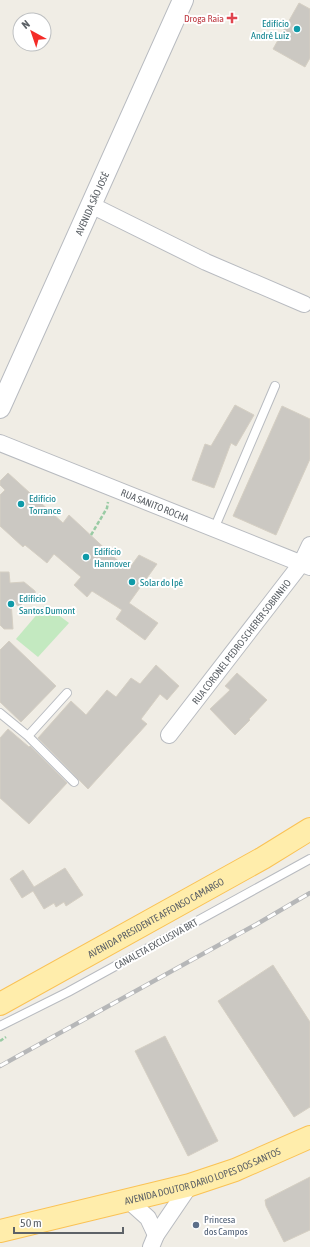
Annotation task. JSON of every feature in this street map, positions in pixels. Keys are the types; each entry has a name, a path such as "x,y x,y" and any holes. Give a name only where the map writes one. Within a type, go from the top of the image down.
{"main road":[{"name":"AVENIDA PRESIDENTE AFFONSO CAMARGO","path":"0,1004 256,862 310,829"},
{"name":"AVENIDA DOUTOR DARIO LOPES DOS SANTOS","path":"0,1231 190,1185 235,1170 310,1137"}],"street":[{"name":"AVENIDA SÃO JOSÉ","path":"0,408 183,0"},
{"path":"91,205 200,259 304,304"},
{"name":"RUA SANITO ROCHA","path":"0,443 305,566"},
{"name":"RUA CORONEL PEDRO SCHERER SOBRINHO","path":"168,735 305,566 310,545"},
{"path":"153,1241 190,1185"},
{"path":"128,1200 148,1218 153,1241"}],"lane":[{"path":"214,529 275,386"},
{"path":"28,736 67,693"},
{"path":"0,713 28,736 74,782"},
{"name":"CANALETA EXCLUSIVA BRT","path":"0,1026 68,992 310,859"}],"path":[{"path":"91,535 108,508 111,488"}],"green space":[{"path":"45,605 69,623 38,657 16,639"}],"building":[{"name":"Edifício André Luiz","path":"299,3 310,9 310,58 305,67 273,49"},
{"path":"235,405 254,415 236,446 231,443 214,488 192,480 205,444 211,446"},
{"path":"282,406 310,419 310,459 276,535 233,516"},
{"path":"8,473 63,523 69,515 128,570 139,555 157,564 129,603 158,623 145,640 116,619 122,610 92,591 87,597 74,585 81,577 54,554 47,563 25,545 23,547 0,526 0,495 5,490 0,485 0,481"},
{"name":"Edifício Santos Dumont","path":"0,572 9,572 10,583 24,582 35,591 36,602 23,602 20,607 11,601 13,629 4,629 0,625"},
{"path":"9,641 56,686 21,722 0,702 0,650"},
{"path":"156,665 179,686 167,700 160,694 141,719 147,724 88,789 38,738 71,701 86,715 107,690 116,697 131,678 140,684"},
{"path":"237,673 267,700 235,735 210,709 230,690 225,686"},
{"path":"8,729 29,747 30,746 67,783 29,824 0,798 0,738"},
{"path":"65,868 83,895 66,906 64,902 56,907 54,903 44,909 33,891 22,898 10,879 23,870 34,887"},
{"path":"273,965 310,1022 310,1107 294,1117 218,1001"},
{"path":"165,1036 218,1141 188,1156 135,1051"},
{"path":"310,1177 310,1230 284,1242 266,1206 265,1200"}],"railway":[{"path":"0,1066 257,924 310,893"}],"place":[{"name":"Droga Raia","path":"232,18"},
{"name":"Edifício André Luiz","path":"297,29"},
{"name":"Edifício Torrance","path":"21,504"},
{"name":"Edifício Hannover","path":"86,557"},
{"name":"Solar do Ipê","path":"132,582"},
{"name":"Edifício Santos Dumont","path":"11,604"},
{"name":"Princesa dos Campos","path":"196,1225"}]}
